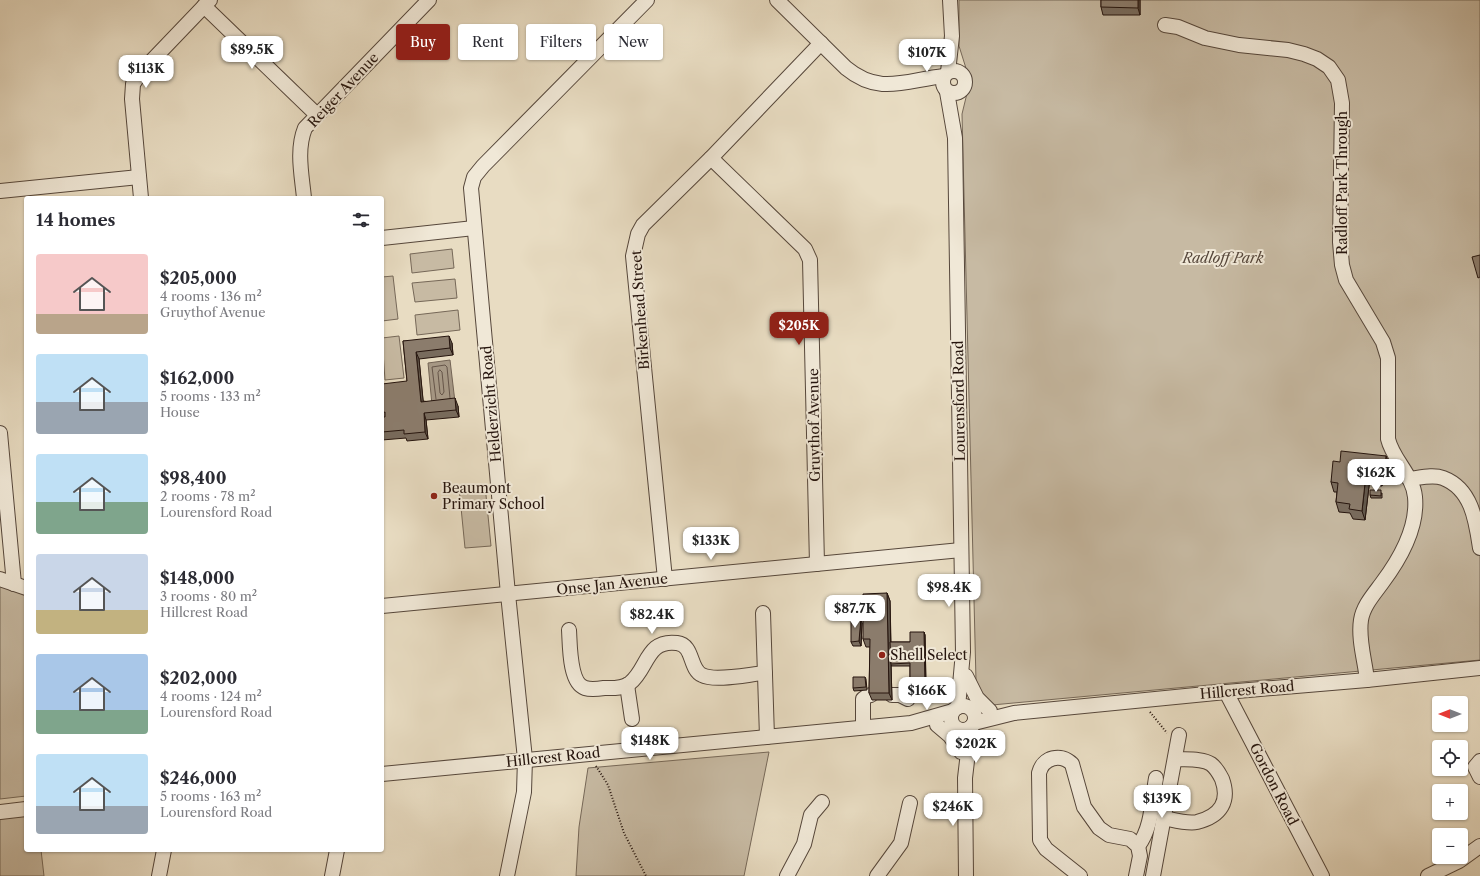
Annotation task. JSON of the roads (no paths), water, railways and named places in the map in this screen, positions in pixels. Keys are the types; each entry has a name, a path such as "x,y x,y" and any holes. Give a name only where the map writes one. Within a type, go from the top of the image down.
{"street":[{"name":"Reiger Avenue","path":"304,196 301,138 305,128 429,0"},
{"name":"Helderzicht Road","path":"507,876 524,792 525,759 508,594 471,188 474,177 647,0"},
{"path":"777,0 852,73 867,82 874,84 951,82"},
{"name":"Lourensford Road","path":"950,0 952,36 951,82 955,138 964,671 959,677 966,715 966,876"},
{"path":"141,196 132,99 133,84 141,72 207,3 317,115"},
{"name":"Radloff Park Through","path":"1165,25 1178,27 1205,38 1239,45 1288,50 1304,54 1317,59 1329,67 1338,80 1342,103 1340,242 1342,265 1346,280 1383,342 1388,358 1388,439 1391,450 1409,479 1415,497 1414,519 1409,536 1397,563 1364,608 1361,619 1360,631 1367,680"},
{"name":"Birkenhead Street","path":"665,579 632,256 636,239 643,225 711,158 821,43"},
{"name":"Gruythof Avenue","path":"711,158 805,249 810,260 816,564"},
{"path":"0,191 139,177"},
{"path":"384,238 474,228"},
{"path":"0,433 20,586 0,579"},
{"path":"1409,479 1435,476 1443,478 1464,493 1470,501 1474,514 1480,548"},
{"name":"Onse Jan Avenue","path":"384,606 961,550"},
{"path":"763,613 767,736"},
{"path":"569,630 573,670 576,681 585,688 594,689 627,685 633,680 654,648 667,643 678,643 687,649 694,667 702,676 716,678 765,673"},
{"name":"Hillcrest Road","path":"966,715 1014,713 1480,668"},
{"path":"964,671 977,698 990,711"},
{"path":"627,685 632,719"},
{"name":"Gordon Road","path":"1226,692 1322,876"},
{"path":"863,727 863,699 872,695"},
{"path":"892,695 900,695 908,700"},
{"name":"Hillcrest Road","path":"384,774 915,722 990,711 1014,713"},
{"name":"Lourensford Road","path":"965,778 956,728 951,721 966,715"},
{"name":"Hillcrest Road","path":"915,722 956,728"},
{"path":"937,725 950,736 961,752"},
{"path":"1153,876 1177,747 1211,764 1220,776 1226,789 1226,799 1222,808 1212,815 1197,822 1164,818"},
{"path":"1080,876 1046,849 1040,840 1039,773 1042,764 1049,759 1062,758 1072,764 1084,807 1101,831 1109,835 1130,839 1138,846 1140,856 1136,876"},
{"path":"1480,761 1475,767 1480,777"},
{"path":"1138,846 1144,838 1148,827 1156,778"},
{"path":"787,876 804,844 811,815 822,802"},
{"path":"877,876 901,843 910,803"},
{"path":"0,812 24,809"},
{"path":"1428,876 1478,848"},
{"path":"160,876 164,852"},
{"path":"332,876 337,852"}],"water":[{"path":"450,360 455,402 432,405 428,363"}],"place":[{"name":"Beaumont Primary School","path":"434,496"},
{"name":"Shell Select","path":"882,655"}],"park label":[{"name":"Radloff Park","path":"1223,258"}]}
